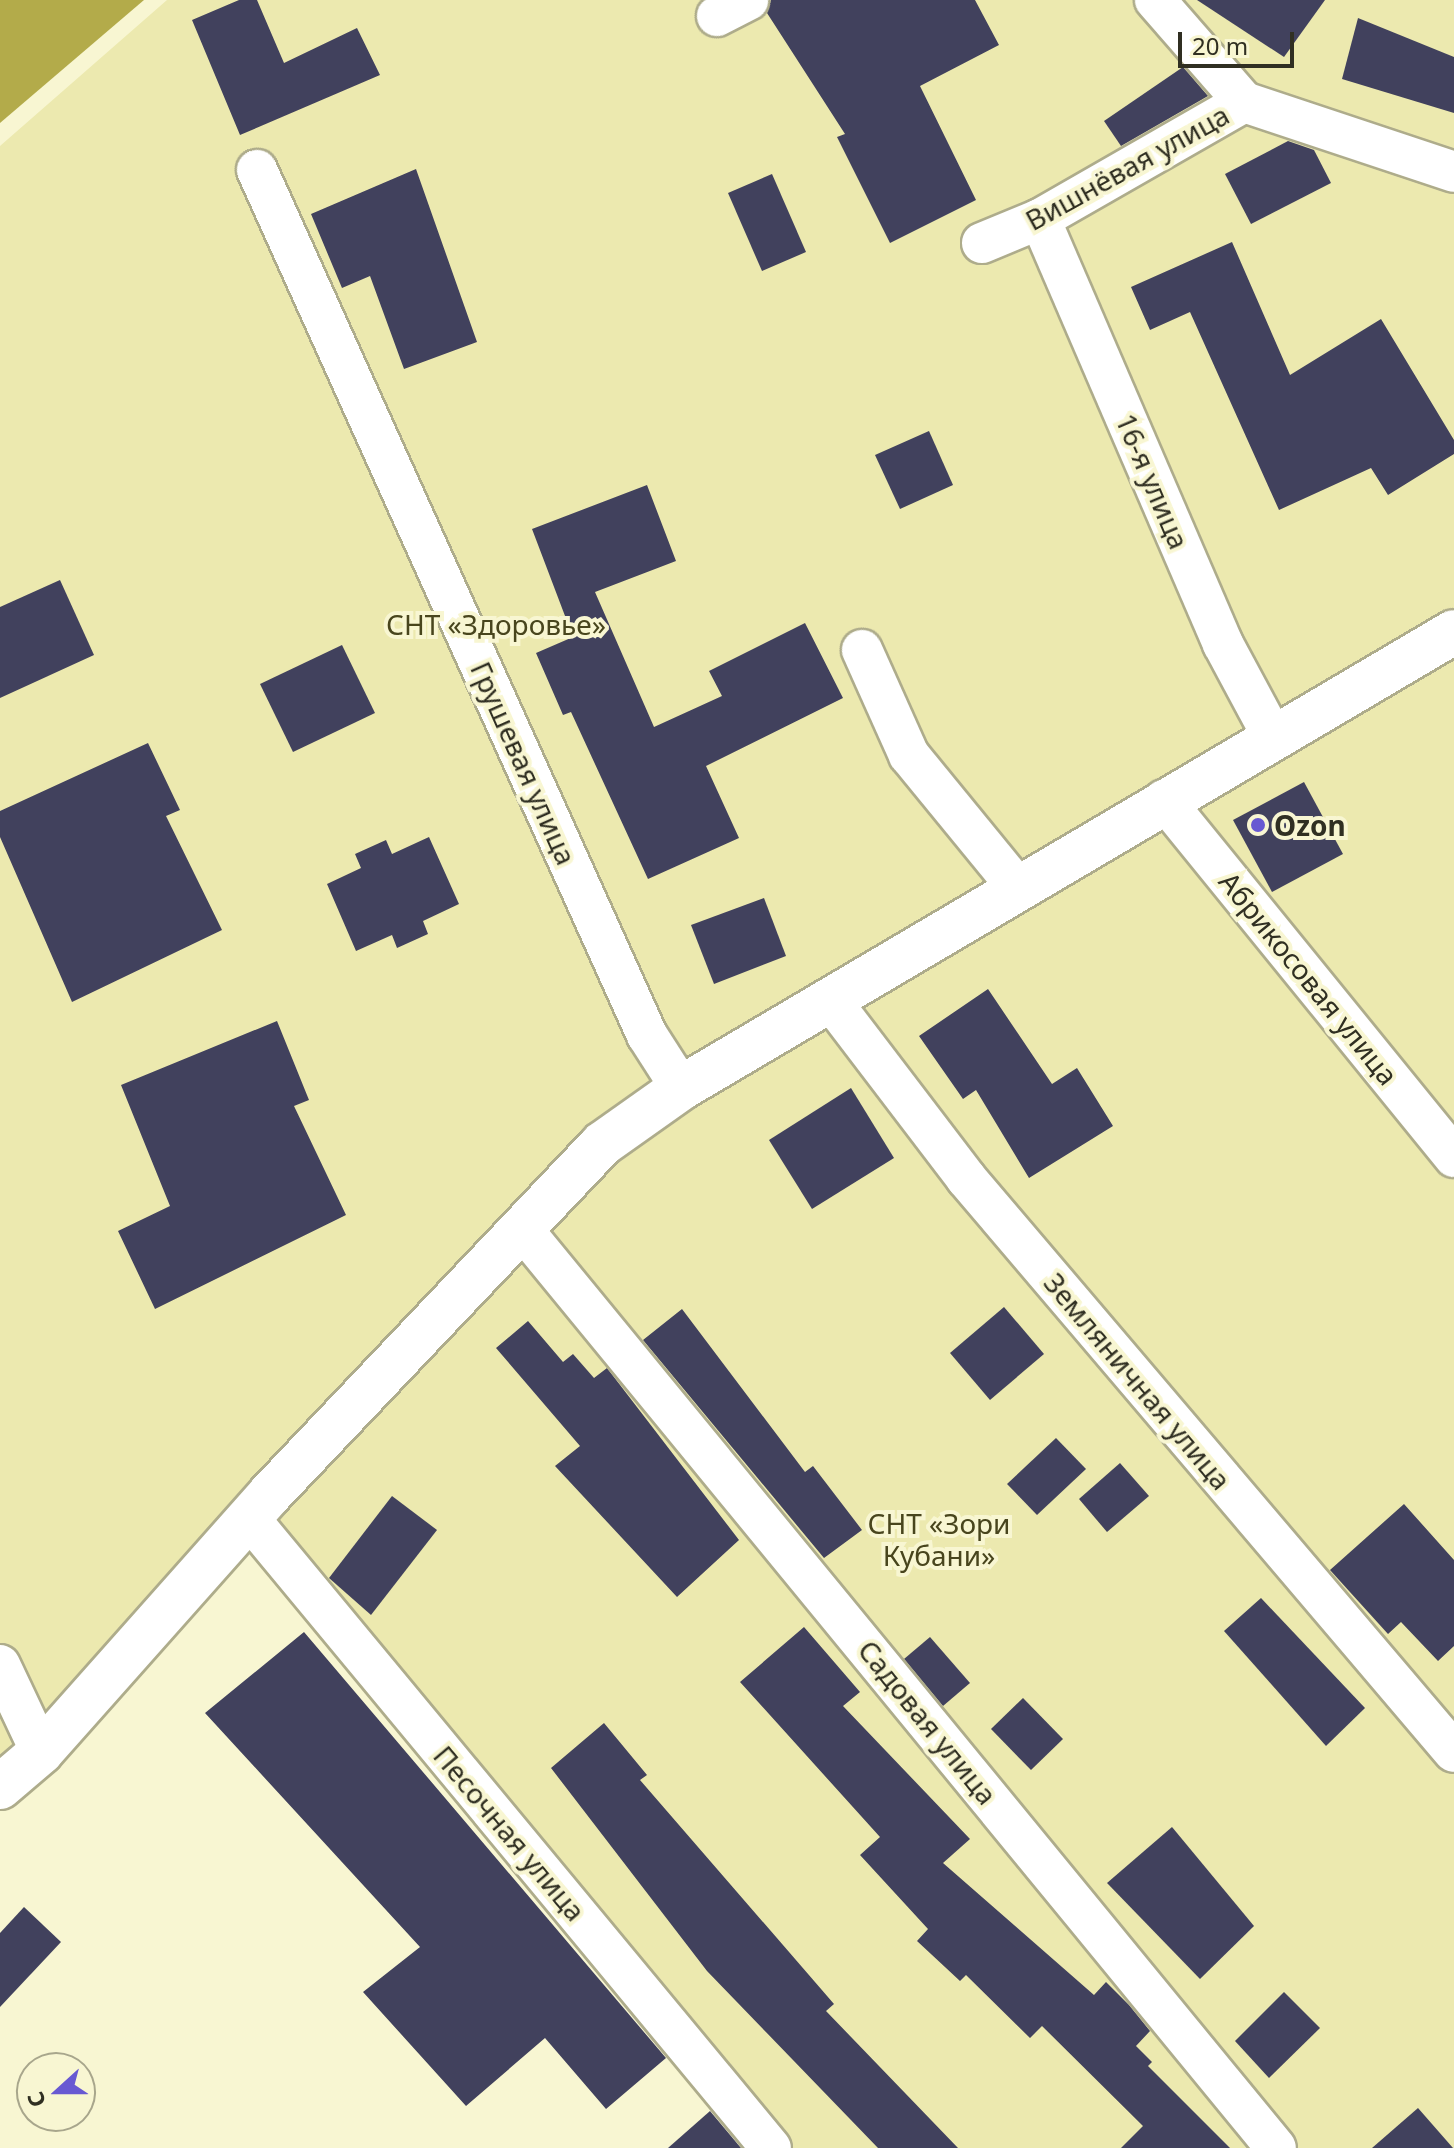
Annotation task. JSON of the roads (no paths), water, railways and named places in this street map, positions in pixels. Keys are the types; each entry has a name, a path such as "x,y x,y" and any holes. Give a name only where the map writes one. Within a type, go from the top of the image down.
{"street":[{"path":"1155,0 1244,102"},
{"name":"Вишнёвая улица","path":"982,243 1040,219 1244,102 1454,172"},
{"name":"Грушевая улица","path":"257,170 647,1035 681,1088"},
{"name":"16-я улица","path":"1040,219 1223,644 1274,739"},
{"path":"0,1787 41,1752 249,1518 602,1144 681,1088 832,1002 1164,800 1454,632"},
{"path":"862,650 909,755 1018,888"},
{"name":"Абрикосовая улица","path":"1164,800 1454,1157"},
{"name":"Земляничная улица","path":"832,1002 966,1178 1454,1752"},
{"name":"Садовая улица","path":"523,1230 1276,2148"},
{"name":"Песочная улица","path":"249,1518 771,2148"},
{"path":"0,1665 41,1752"}],"place":[{"name":"Ozon","path":"1258,825"}],"park label":[{"name":"СНТ «Здоровье»","path":"496,624"},
{"name":"СНТ «Зори Кубани»","path":"939,1539"}]}
